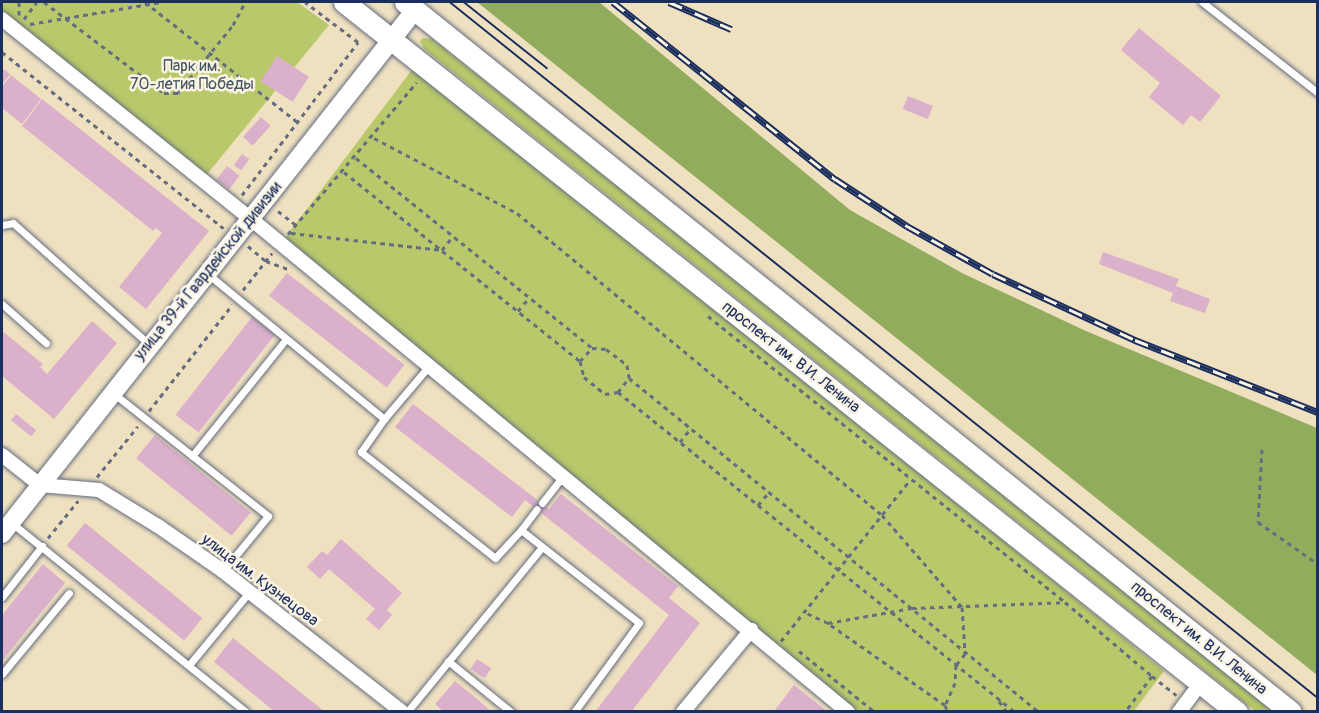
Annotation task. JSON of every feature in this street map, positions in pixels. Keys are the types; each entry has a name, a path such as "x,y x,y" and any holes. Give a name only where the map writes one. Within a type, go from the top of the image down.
{"main road":[{"name":"проспект им. В.И. Ленина","path":"344,2 1237,711"},
{"name":"проспект им. В.И. Ленина","path":"410,6 1291,711"},
{"name":"улица 39-й Гвардейской дивизии","path":"6,528 111,391 236,238 392,40 410,6"}],"street":[{"path":"2,19 251,219 285,238 429,365 848,711"},
{"path":"2,455 39,485 90,487"},
{"name":"улица им. Кузнецова","path":"90,487 158,525 224,570 402,711"},
{"path":"683,711 751,630"},
{"path":"1182,707 1202,683"}],"lane":[{"path":"1202,2 1317,93"},
{"path":"2,225 13,223 149,344"},
{"path":"207,274 384,419"},
{"path":"2,304 46,343"},
{"path":"192,456 286,339"},
{"path":"429,365 384,419 361,452 495,558 521,530 563,476"},
{"path":"111,391 268,516 224,570"},
{"path":"6,528 42,546 246,711"},
{"path":"521,530 639,623 574,711"},
{"path":"2,597 42,546"},
{"path":"407,711 542,547"},
{"path":"189,665 250,591"},
{"path":"2,674 69,593"},
{"path":"448,661 511,711"}],"path":[{"path":"38,2 20,26 151,6 161,2"},
{"path":"44,2 164,93 178,93 211,54 245,2"},
{"path":"145,2 299,123"},
{"path":"237,201 299,123 358,42 305,2"},
{"path":"2,52 266,261"},
{"path":"42,546 285,238 374,138 417,82 426,89"},
{"path":"374,138 517,213 882,515 962,607 965,654 956,665 955,683 945,705"},
{"path":"356,158 592,348 606,349 627,365 629,378 850,556 965,654 1039,711"},
{"path":"344,172 580,361 584,377 605,394 618,392 629,378"},
{"path":"442,250 453,236"},
{"path":"285,238 442,250"},
{"path":"518,311 529,297"},
{"path":"706,314 1065,602 1152,676 1182,707"},
{"path":"580,361 592,348"},
{"path":"618,392 1015,711"},
{"path":"680,442 691,428"},
{"path":"1262,449 1258,522 1317,564"},
{"path":"783,639 911,479"},
{"path":"758,505 770,491"},
{"path":"828,623 912,608 1065,602"},
{"path":"804,612 828,623 945,705 948,711"},
{"path":"1125,711 1152,676"},
{"path":"995,695 1007,711"}],"green space":[{"name":"Парк им. 70-летия Победы","path":"2,2 297,2 329,25 204,178 2,16"},
{"path":"477,2 599,2 850,210 962,273 1086,331 1317,428 1317,675"},
{"path":"423,38 432,39 1276,711 1255,711 424,49 420,41"},
{"path":"417,63 1164,671 1134,711 857,711 753,630 285,238"}],"building":[{"path":"1139,28 1221,96 1200,122 1191,115 1183,125 1149,97 1160,83 1121,50"},
{"path":"277,56 309,77 293,102 261,81"},
{"path":"2,68 10,74 2,85"},
{"path":"11,75 41,99 22,124 2,108 2,87"},
{"path":"908,96 933,106 928,119 903,109"},
{"path":"42,99 209,231 146,309 119,287 162,233 156,228 153,231 22,126"},
{"path":"261,117 271,126 253,146 243,137"},
{"path":"242,154 249,159 241,171 234,165"},
{"path":"227,166 240,176 229,189 217,179"},
{"path":"1103,252 1179,279 1176,286 1210,299 1205,313 1170,301 1173,293 1099,264"},
{"path":"287,273 404,365 387,388 269,296"},
{"path":"252,317 275,335 199,433 176,415"},
{"path":"92,321 117,343 54,419 2,376 2,331 43,364 40,367 47,374"},
{"path":"413,404 549,509 561,494 678,586 669,598 700,623 631,712 595,712 669,615 525,500 512,517 395,427"},
{"path":"16,414 36,430 31,437 11,420"},
{"path":"155,435 251,512 232,536 136,458"},
{"path":"85,523 202,618 184,641 67,546"},
{"path":"341,539 402,593 387,610 392,615 379,630 366,619 375,609 329,569 320,579 307,567 322,551 327,555"},
{"path":"43,564 65,583 2,661 2,615"},
{"path":"233,638 325,712 275,712 214,662"},
{"path":"477,659 491,668 485,678 470,669"},
{"path":"455,681 492,712 444,712 435,704"},
{"path":"794,685 828,712 775,710"}],"tram line":[{"path":"450,2 1318,698"},
{"path":"464,2 547,68"}],"railway":[{"path":"613,2 835,179 907,226 993,274 1135,340 1318,412"},
{"path":"669,2 731,29"}]}
